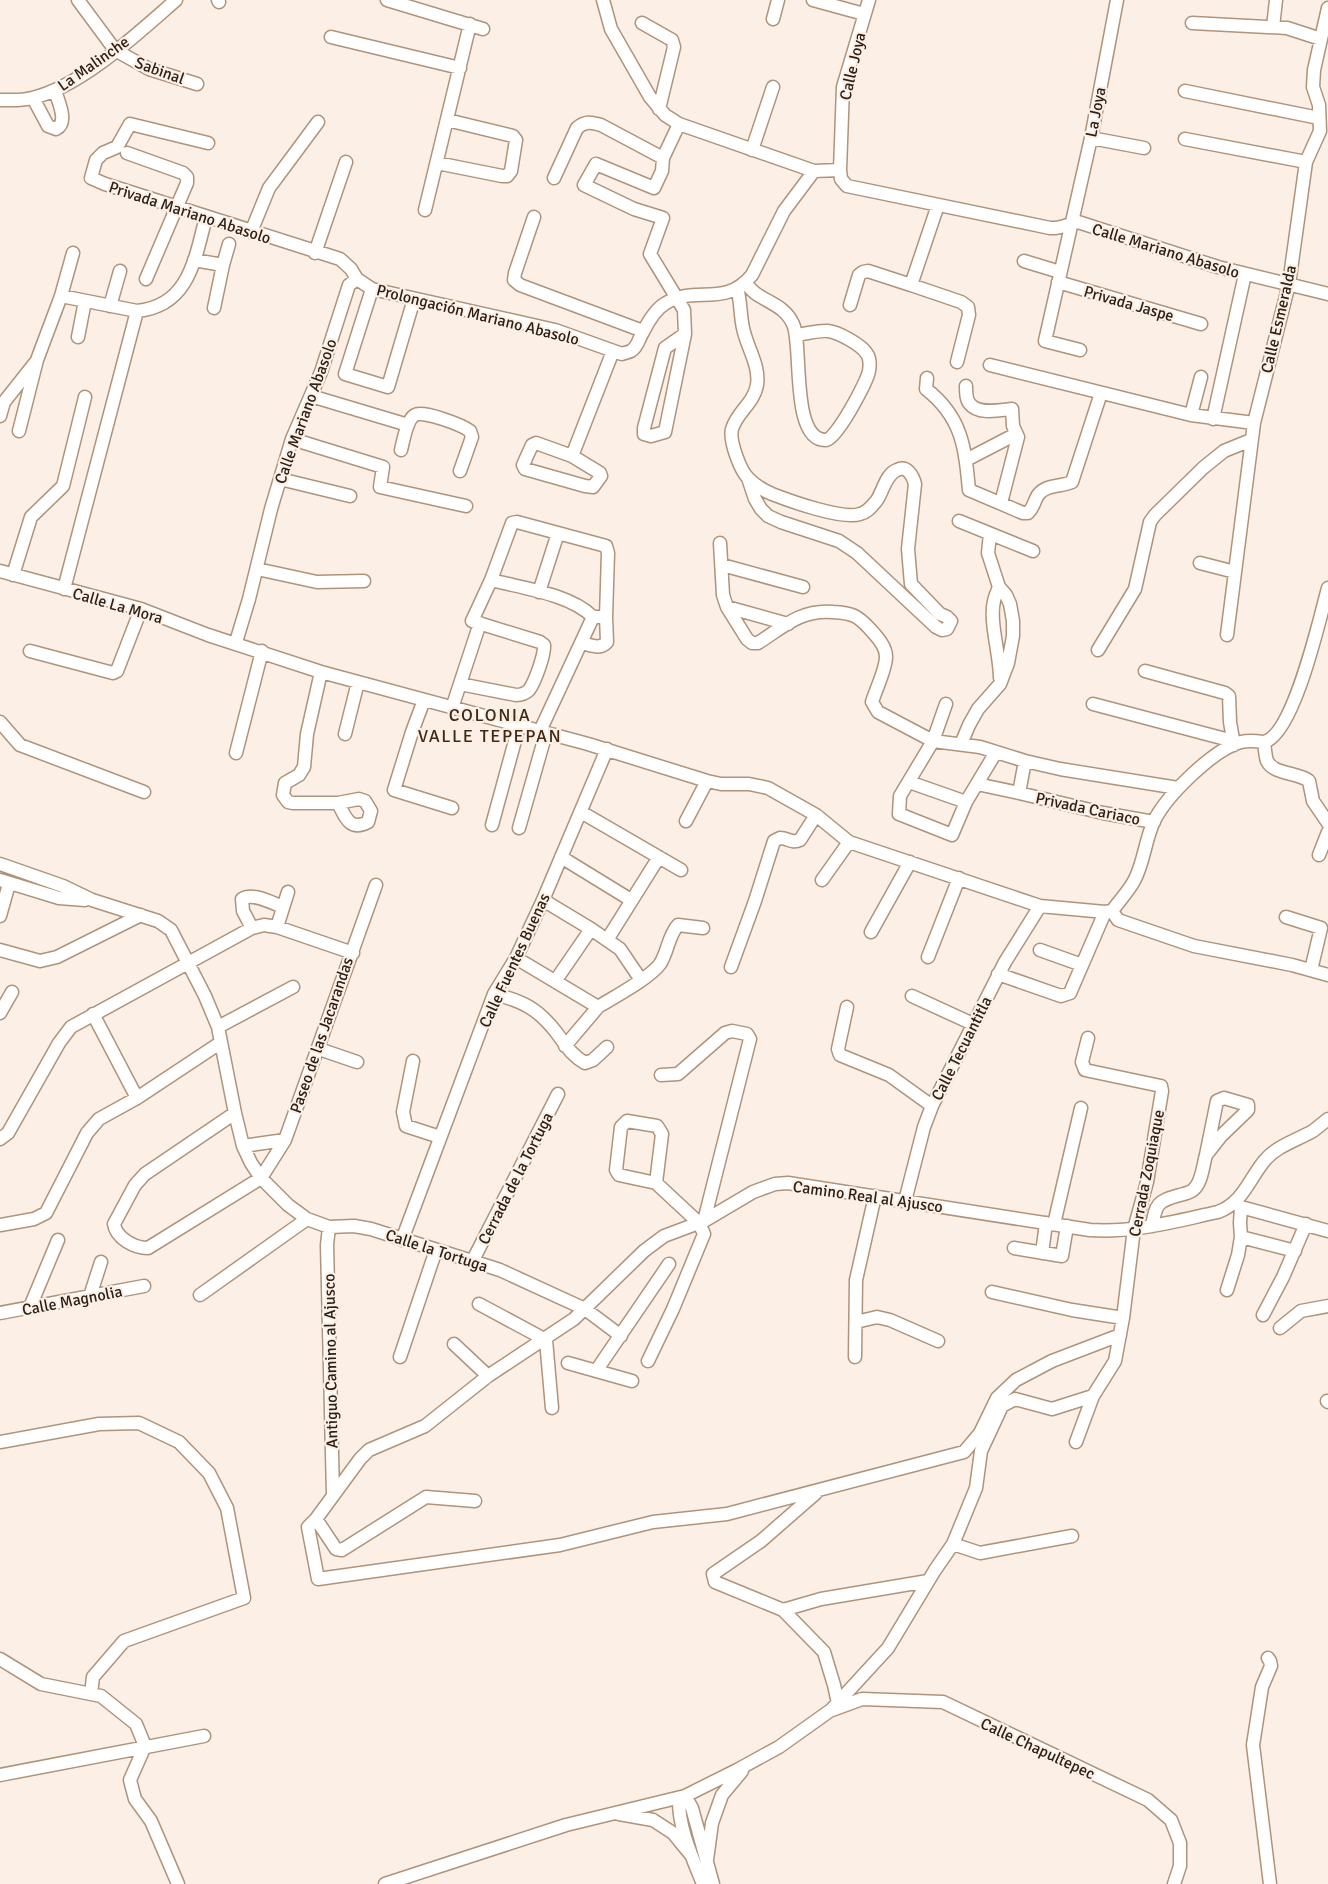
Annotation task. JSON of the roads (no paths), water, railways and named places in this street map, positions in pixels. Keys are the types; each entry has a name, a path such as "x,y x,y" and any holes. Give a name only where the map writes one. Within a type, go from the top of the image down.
{"street":[{"name":"Sabinal","path":"78,0 116,50 149,69 197,84"},
{"name":"La Malinche","path":"0,100 33,98 55,90 79,77 116,50 176,0"},
{"path":"387,0 483,29"},
{"path":"603,0 611,29 659,109 679,124 814,171 840,170"},
{"path":"773,19 778,0"},
{"path":"813,0 864,14"},
{"name":"Calle Joya","path":"840,170 843,87 869,0"},
{"name":"La Joya","path":"1080,350 1045,341 1091,138 1117,0"},
{"path":"1273,27 1276,0"},
{"name":"Calle Esmeralda","path":"1227,634 1254,423 1289,284 1306,162 1324,132 1313,87 1314,70 1328,8"},
{"path":"642,23 672,40 674,47 659,109"},
{"path":"1192,23 1287,28 1321,39"},
{"path":"424,210 470,24"},
{"path":"331,37 460,68"},
{"path":"752,150 773,87"},
{"path":"33,98 48,126 56,129 61,126 63,120 55,90"},
{"path":"1185,91 1319,118"},
{"path":"436,163 502,176 507,176 511,171 516,140 513,136 447,120"},
{"path":"251,232 269,188 318,122"},
{"path":"554,178 577,128 582,123 591,122 601,125 663,158"},
{"name":"Privada Mariano Abasolo","path":"208,143 130,124 117,147 103,153 96,160 91,178 340,260 351,269 353,282"},
{"path":"679,124 663,158 662,171 654,188 596,164 584,185 634,209 663,218 650,255 684,310 685,334 665,432 651,436 645,434 644,428 665,348 685,334"},
{"path":"1091,138 1144,148"},
{"path":"1185,139 1306,162"},
{"path":"127,153 183,173 187,177 187,183 177,208 146,279"},
{"path":"315,253 346,162"},
{"name":"Calle Mariano Abasolo","path":"840,170 841,179 847,186 855,189 1050,228 1060,229 1070,223 1078,222 1245,274 1328,294"},
{"path":"572,456 613,351 622,354 630,352 664,303 676,298 727,293 741,285 752,275 784,211 814,171"},
{"path":"911,285 938,205"},
{"path":"61,296 137,312 151,310 167,303 181,289 195,260 206,217"},
{"path":"534,217 514,280 520,285 643,331"},
{"path":"214,308 229,244"},
{"path":"19,431 37,360 61,296 73,253"},
{"path":"195,260 223,265"},
{"name":"Privada Jaspe","path":"1024,261 1059,277 1201,324"},
{"path":"110,306 120,271"},
{"path":"850,304 860,275 868,271 961,302 969,307 969,315 957,362"},
{"path":"1213,419 1245,274"},
{"name":"Calle Mariano Abasolo","path":"236,642 257,569 271,508 292,440 321,372 353,282"},
{"name":"Prolongación Mariano Abasolo","path":"353,282 414,299 555,330 613,351"},
{"path":"741,285 783,310 794,325 799,384 805,420 809,430 816,437 826,440 832,438 840,428 869,373 869,359 867,353 859,346 834,332 826,330 796,335"},
{"path":"741,285 743,327 756,364 757,385 752,399 731,430 732,442 761,509 768,516 781,522 839,541 857,553 936,627 942,630 950,626 951,621 940,614 911,584 908,549 915,484 913,475 908,471 901,468 894,471 868,511 858,515 844,515 801,504 770,493 748,478"},
{"path":"372,288 345,374 388,387 414,299"},
{"path":"78,337 85,301"},
{"path":"64,589 137,312"},
{"path":"0,416 4,402 37,360"},
{"path":"990,365 1191,415 1254,423"},
{"path":"1191,415 1202,377"},
{"path":"927,378 926,389 938,399 958,426 966,460 969,490 1023,513 1028,513 1032,509 1038,494 1046,488 1072,482 1101,393"},
{"path":"966,386 968,403 974,408 986,411 1012,409 1013,426 1018,437 1001,503"},
{"path":"13,574 31,517 63,486 85,396"},
{"path":"311,396 408,425"},
{"path":"401,450 408,425 413,416 417,414 426,414 464,427 470,430 471,437 460,471"},
{"path":"966,460 1016,434"},
{"path":"292,440 383,467 380,487 466,506"},
{"path":"1098,650 1135,589 1150,522 1155,515 1203,468 1224,451 1251,440"},
{"path":"536,443 572,456 600,473 601,476 593,487 525,469 523,465 532,445 536,443"},
{"path":"280,479 350,496"},
{"path":"958,521 1033,551"},
{"path":"460,684 516,695 522,694 531,687 544,653 544,645 540,642 472,621 491,580 512,523 517,522 606,546 608,553 600,617 607,642 604,646 599,647 582,643"},
{"path":"540,592 558,533"},
{"path":"961,744 978,709 1000,684 1008,663 1013,621 1006,595 999,587 988,553 990,534"},
{"path":"720,543 723,595 727,607 747,639 752,644 758,643 788,624"},
{"path":"1200,563 1235,572"},
{"path":"722,565 802,587"},
{"path":"257,569 317,582 364,581"},
{"name":"Calle La Mora","path":"0,571 141,609 208,635 236,642"},
{"path":"491,580 540,592 584,608 600,617"},
{"path":"999,587 993,601 993,617 1000,660 1000,684"},
{"path":"1093,704 1234,743 1252,740 1270,741 1276,735 1304,677 1328,588"},
{"path":"727,607 788,624"},
{"path":"30,651 113,673 117,671 141,609"},
{"name":"Privada Cariaco","path":"788,624 811,612 848,613 858,617 881,643 886,658 872,702 874,707 878,712 933,741 980,747 1060,769 1178,788"},
{"path":"519,828 543,732 582,643 600,617"},
{"path":"452,708 480,623"},
{"path":"236,642 321,672 607,749 706,781 721,784 749,784 768,788 816,815 849,842 1040,906 1109,912 1118,920 1194,946 1328,975"},
{"path":"236,753 262,651"},
{"path":"1145,671 1229,696 1234,743"},
{"path":"321,672 307,734 304,767 299,775 285,783 283,795 288,802 293,803 338,803"},
{"path":"345,734 358,682"},
{"path":"424,700 394,790 452,808"},
{"path":"946,704 933,741 900,796 899,814 952,834 966,802 996,752"},
{"path":"0,722 20,745 144,792"},
{"path":"492,825 519,726"},
{"path":"1264,742 1266,760 1276,770 1310,781 1313,801 1328,823"},
{"path":"998,974 1061,996 1070,993 1109,912 1134,880 1154,822 1161,809 1196,770 1234,743"},
{"name":"Calle Fuentes Buenas","path":"402,1240 494,994 516,958 543,900 607,749"},
{"name":"Privada Cariaco","path":"1025,761 1019,793 1103,813 1154,822"},
{"path":"687,821 706,781"},
{"path":"909,782 966,802"},
{"path":"977,784 1019,793"},
{"path":"581,812 681,870"},
{"path":"731,967 774,841 780,838 796,842 800,840 816,815"},
{"path":"1319,855 1328,832"},
{"path":"822,880 849,842"},
{"path":"561,857 631,900"},
{"path":"607,940 659,857"},
{"path":"871,932 910,862"},
{"path":"0,864 63,886 92,900"},
{"path":"928,957 959,878"},
{"path":"0,916 5,882 59,898 92,900"},
{"path":"352,953 376,885"},
{"path":"277,927 288,892"},
{"path":"252,928 243,911 242,899 247,896 283,907"},
{"name":"Calle la Tortuga","path":"92,900 158,921 171,930 205,996 218,1027 243,1146 261,1178 288,1205 307,1219 329,1227 354,1226 371,1229 500,1270 585,1309 621,1336"},
{"path":"543,900 591,929 620,950 641,980"},
{"name":"Calle Tecuantitla","path":"905,1201 924,1127 932,1106 998,974 1040,906"},
{"path":"0,950 40,961 57,957 141,915"},
{"path":"1286,917 1322,928 1311,970"},
{"name":"Paseo de las Jacarandas","path":"0,1139 8,1133 59,1043 71,1027 252,928 264,925 277,927 352,953 285,1140 261,1178"},
{"path":"565,1046 598,1007 658,967 678,925 703,928"},
{"path":"556,980 591,929"},
{"path":"1040,950 1082,965"},
{"path":"516,958 598,1007"},
{"path":"218,1027 293,987"},
{"path":"0,1013 12,992"},
{"path":"494,994 525,1003 538,1011 555,1030 565,1046 585,1063 593,1060 607,1047"},
{"path":"912,996 974,1024"},
{"path":"847,1007 838,1049 840,1055 889,1075 932,1106"},
{"path":"93,1014 137,1098"},
{"path":"648,1361 673,1309 704,1234 701,1222 750,1039 747,1034 732,1030 725,1033 678,1074 661,1075"},
{"name":"Cerrada Zoquiaque","path":"1076,1442 1093,1396 1104,1382 1115,1361 1134,1229 1147,1182 1161,1086 1085,1070 1082,1062 1088,1038"},
{"path":"0,1225 34,1219 46,1213 87,1133 99,1119 137,1098 220,1043"},
{"path":"319,1049 357,1062"},
{"path":"413,1061 403,1112 406,1126 440,1137"},
{"name":"Cerrada de la Tortuga","path":"472,1262 558,1094"},
{"path":"1152,1226 1155,1210 1163,1199 1193,1190 1197,1184 1219,1099 1224,1098 1248,1105 1247,1113 1221,1136 1206,1155"},
{"path":"1042,1253 1081,1107"},
{"path":"235,1113 145,1174 135,1185 121,1209 114,1224 115,1230 133,1245 148,1248 261,1178"},
{"path":"1227,1290 1241,1237 1238,1205 1264,1161 1272,1153 1314,1130 1328,1119"},
{"path":"656,1183 662,1134 657,1126 627,1121 621,1127 616,1170 619,1175 656,1183 701,1222"},
{"path":"243,1146 285,1140"},
{"name":"Camino Real al Ajusco","path":"312,1523 369,1450 425,1426 488,1376 546,1340 574,1319 644,1251 664,1236 701,1222 753,1192 774,1184 788,1183 1050,1224 1111,1231 1152,1226 1218,1212 1238,1205"},
{"path":"855,1357 856,1280 875,1196"},
{"path":"1238,1205 1328,1231"},
{"path":"200,1295 307,1219"},
{"path":"1263,1315 1306,1224"},
{"path":"1014,1248 1062,1256 1067,1226"},
{"name":"Antiguo Camino al Ajusco","path":"329,1227 327,1245 333,1494"},
{"path":"1241,1237 1295,1251"},
{"path":"30,1307 58,1240"},
{"path":"399,1357 436,1250"},
{"path":"90,1296 102,1262"},
{"path":"596,1371 669,1264"},
{"name":"Calle Magnolia","path":"0,1313 144,1286"},
{"path":"992,1293 1123,1318"},
{"path":"479,1304 546,1340 552,1408"},
{"path":"1280,1328 1301,1311 1328,1306"},
{"path":"856,1322 877,1317 890,1320 938,1341"},
{"path":"312,1523 318,1579 560,1545 653,1522 727,1514 964,1452 980,1433 997,1398 1016,1380 1052,1361 1120,1335"},
{"path":"454,1344 488,1376"},
{"path":"568,1363 632,1380"},
{"path":"385,1884 566,1825 682,1797 779,1748 834,1706 888,1648 953,1544 976,1488 981,1451 1002,1406 1015,1399 1052,1409 1093,1396"},
{"path":"0,1442 99,1424 139,1423 179,1442 209,1473 227,1508 244,1598 124,1641 93,1677 91,1694"},
{"path":"819,1490 761,1541 713,1574 715,1582 783,1610 824,1652 827,1658 834,1706"},
{"path":"312,1523 336,1550 342,1550 426,1497 475,1501"},
{"path":"953,1544 980,1553 1072,1536"},
{"path":"783,1610 821,1599 928,1581"},
{"path":"1268,1658 1270,1666 1262,1687 1253,1745 1270,1884"},
{"path":"0,1659 41,1684 101,1696 136,1724 145,1746 130,1780 135,1798 151,1821 178,1884"},
{"name":"Calle Chapultepec","path":"834,1706 862,1700 943,1702 1148,1800 1171,1820 1180,1843 1180,1866 1174,1884"},
{"path":"0,1775 204,1736"},
{"path":"708,1860 712,1823 722,1795 746,1766"},
{"path":"682,1797 678,1810 703,1884"},
{"path":"682,1797 692,1808 713,1884"},
{"path":"615,1814 652,1820 673,1833 691,1854"}],"district":[{"name":"COLONIA VALLE TEPEPAN","path":"490,725"}]}
